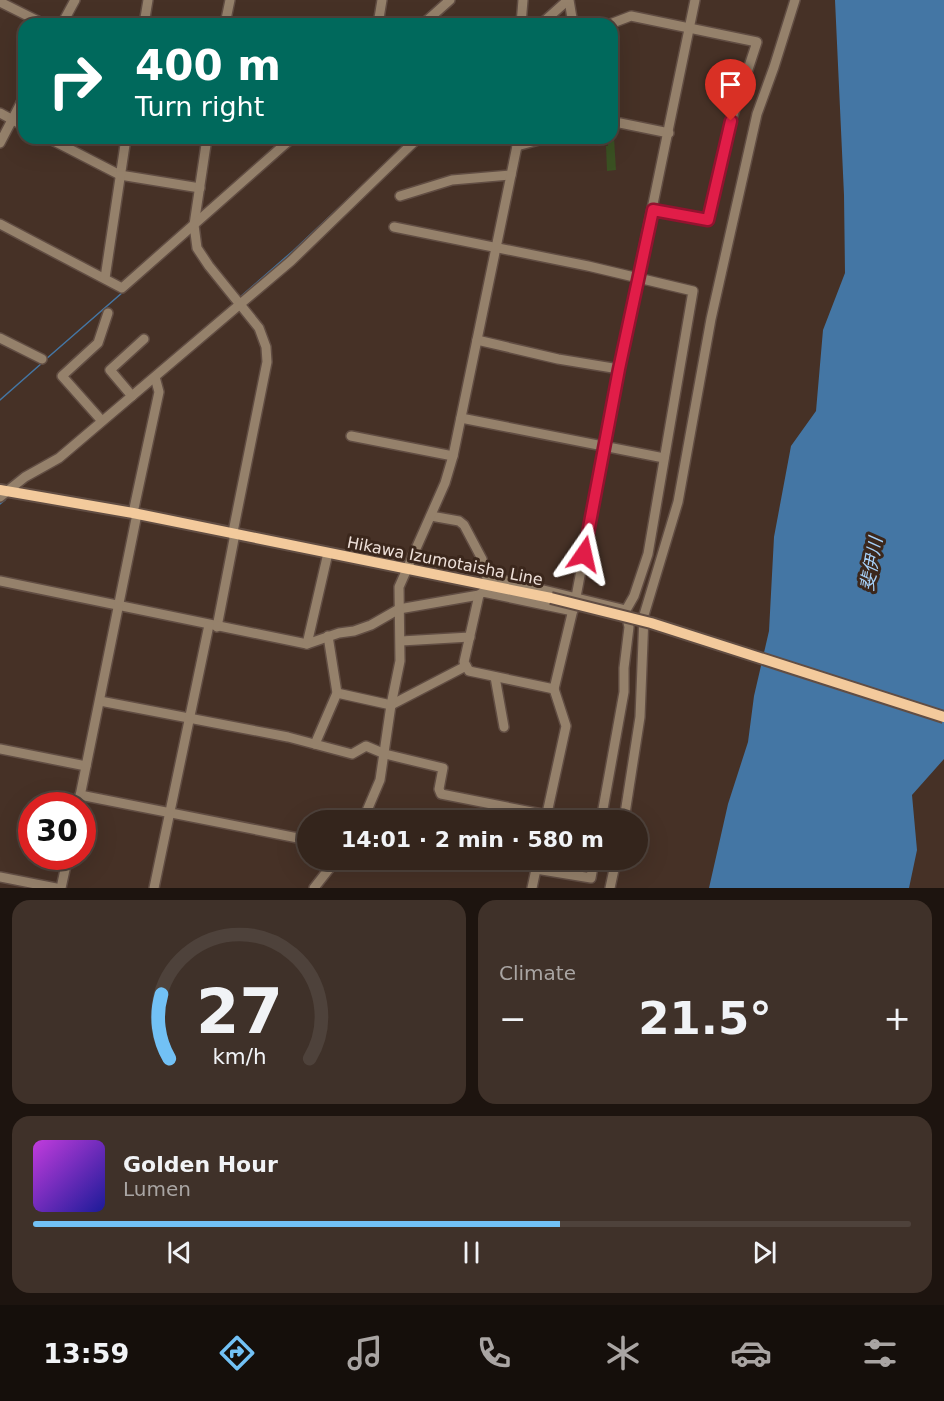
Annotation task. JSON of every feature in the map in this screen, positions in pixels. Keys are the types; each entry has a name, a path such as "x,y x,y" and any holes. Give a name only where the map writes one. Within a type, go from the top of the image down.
{"main road":[{"name":"Hikawa Izumotaisha Line","path":"2,493 135,513 551,598 651,623 944,717"}],"street":[{"path":"65,18 75,0"},
{"path":"145,18 148,0"},
{"path":"226,18 230,0"},
{"path":"379,18 381,0"},
{"path":"430,18 450,0"},
{"path":"522,18 523,0"},
{"path":"548,18 568,0 572,18"},
{"path":"548,810 566,726 554,689 576,597 619,369 695,0"},
{"path":"626,810 640,717 644,615 678,502 711,319 757,114 795,0"},
{"path":"0,2 32,18"},
{"path":"618,21 631,16 757,42 731,121 708,220 653,210"},
{"path":"0,143 18,108"},
{"path":"0,113 18,123"},
{"path":"618,123 669,133"},
{"path":"59,144 120,176 200,188"},
{"path":"105,278 125,144"},
{"path":"154,888 189,718 234,539 233,532 267,362 266,347 259,328 197,248 194,225 206,144"},
{"path":"0,224 122,288 285,144"},
{"path":"2,493 59,458 155,377 291,261 412,144"},
{"path":"367,810 380,780 400,661 399,587 445,483 453,456 516,144"},
{"path":"400,196 452,180 511,175"},
{"path":"394,227 639,277 693,291 648,554 634,596 626,610 629,627 624,668 624,692 603,810"},
{"path":"102,421 62,376 98,343 108,313"},
{"path":"0,338 42,359"},
{"path":"132,396 110,370 144,339"},
{"path":"477,340 558,359 619,369"},
{"path":"81,792 159,392 155,377"},
{"path":"461,418 664,458"},
{"path":"351,436 453,456"},
{"path":"431,516 459,521 464,525 482,559 486,576 626,610"},
{"path":"306,644 328,553"},
{"path":"0,581 306,644 371,625 399,609 478,595 483,592 573,611"},
{"path":"478,595 464,662 469,671 554,689"},
{"path":"315,744 337,693 328,636"},
{"path":"401,641 470,637"},
{"path":"337,693 391,705 466,666"},
{"path":"495,677 504,727"},
{"path":"100,700 288,737 352,754 366,746 385,754 443,768 439,789 441,794 511,810"},
{"path":"0,749 86,766"},
{"path":"96,798 297,838"},
{"path":"61,888 65,870"},
{"path":"314,888 328,870"},
{"path":"532,888 536,870"},
{"path":"560,870 591,878 592,870"},
{"path":"610,888 614,870"},
{"path":"0,877 56,888"}],"green space":[{"path":"608,144 614,144 616,170 607,171 606,146"}],"water":[{"name":"斐伊川","path":"835,0 944,0 944,759 912,795 917,850 909,888 709,888 728,804 748,742 754,696 769,631 774,537 791,446 816,411 823,330 845,273 844,195"}],"waterway":[{"path":"239,298 364,184"},
{"path":"45,360 123,292"},
{"path":"201,332 233,304"},
{"path":"0,400 42,363"},
{"path":"0,504 5,500"}],"route":[{"path":"584,554 619,369 653,210 708,220 731,121"}]}
